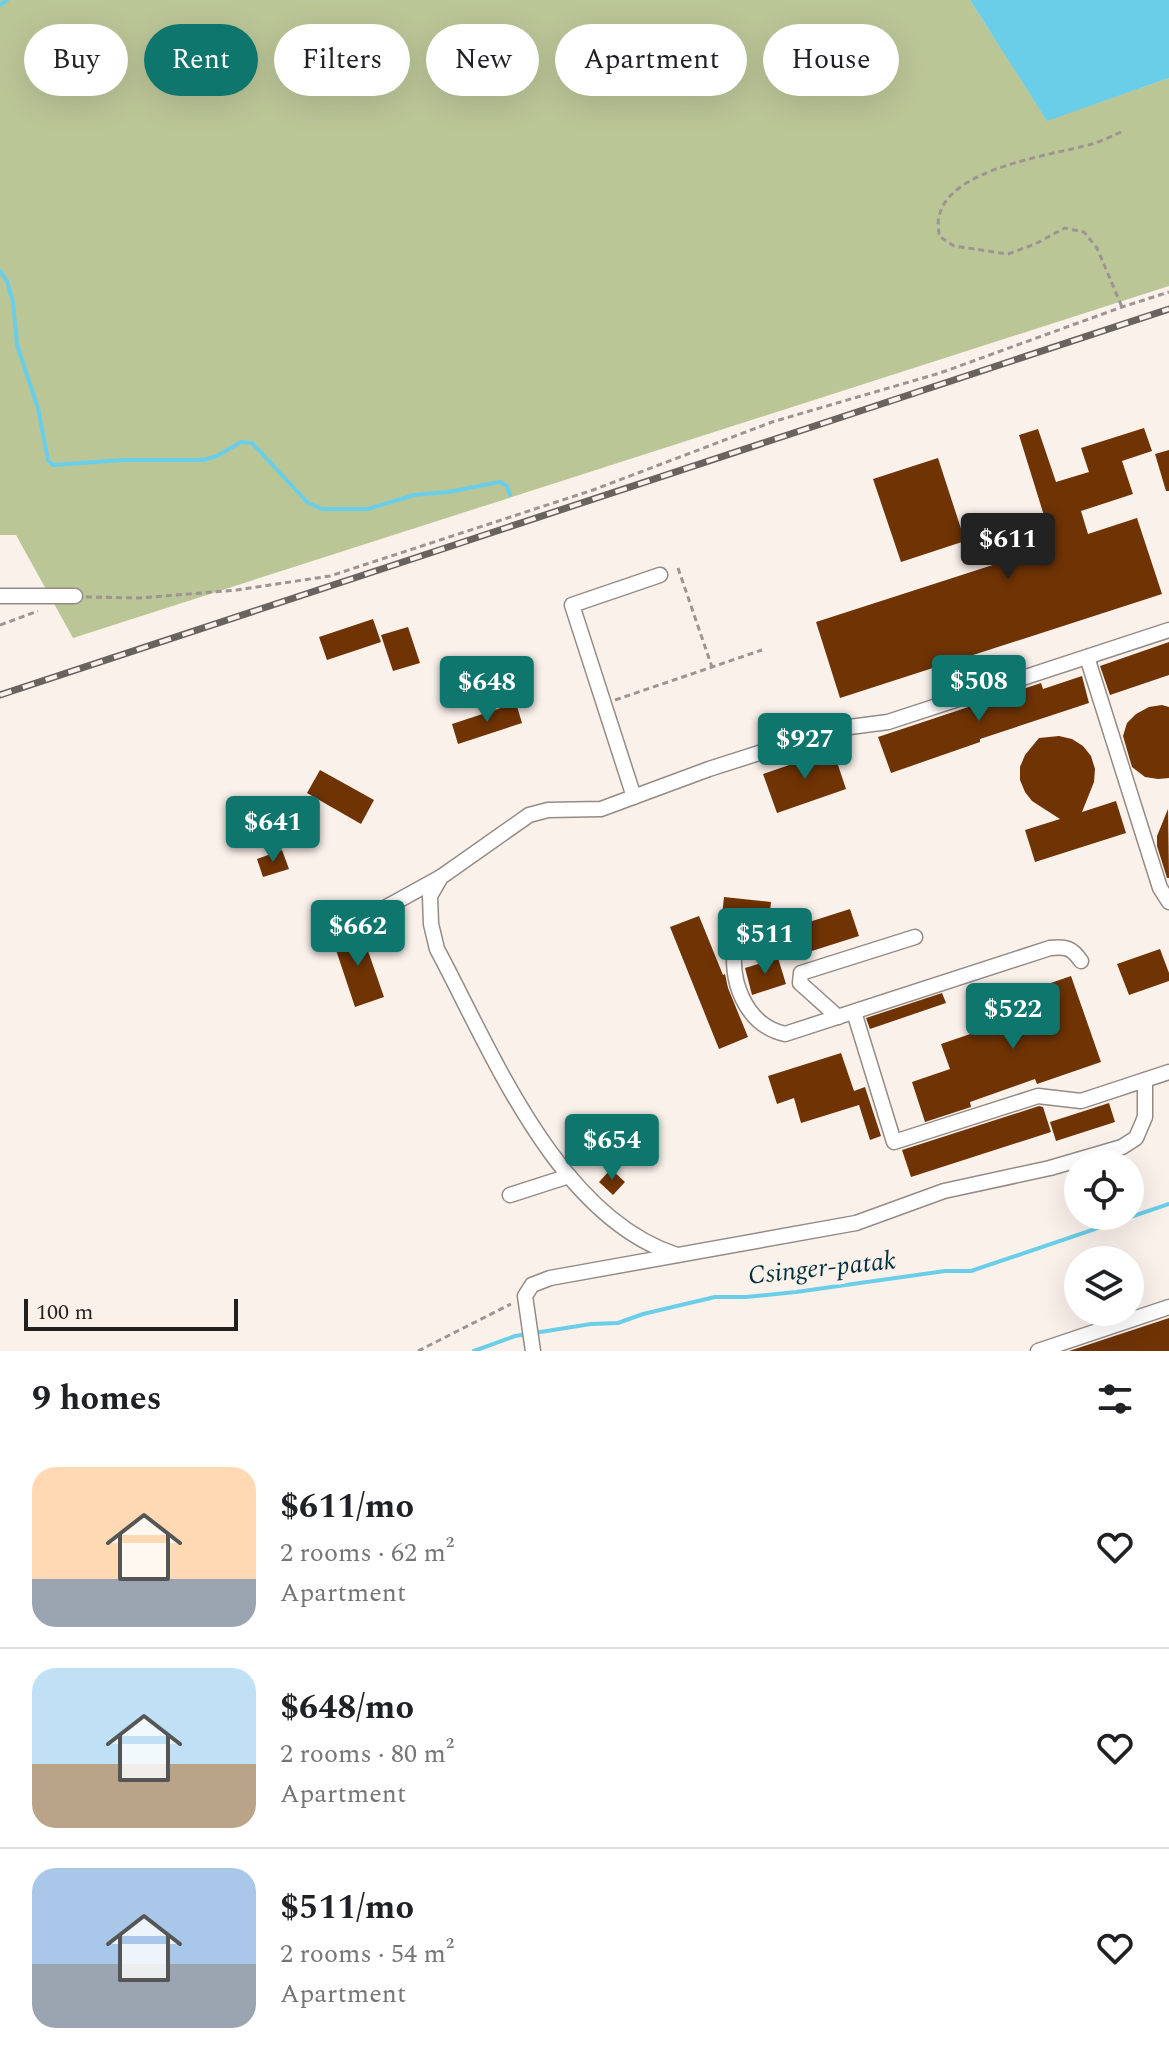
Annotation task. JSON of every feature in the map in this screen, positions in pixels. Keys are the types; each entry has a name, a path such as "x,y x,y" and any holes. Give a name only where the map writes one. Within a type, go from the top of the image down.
{"street":[{"path":"634,797 572,605 660,575"},
{"path":"0,596 75,596"},
{"path":"346,922 383,909 441,877 529,815 548,810 601,809 834,729 888,722 1169,630"},
{"path":"1087,657 1160,888 1169,902"},
{"path":"441,877 430,896 431,924 437,949 531,1127 569,1176 601,1209 637,1238 654,1248 677,1255"},
{"path":"838,1017 800,983 801,973 915,937"},
{"path":"736,942 734,974 740,994 761,1025 785,1034 1050,948 1074,950 1081,961"},
{"path":"854,1012 894,1142 1038,1096 1081,1101 1169,1072"},
{"path":"532,1348 525,1296 532,1285 550,1278 856,1223 944,1191 1050,1168 1122,1147 1136,1138 1145,1117 1145,1080"},
{"path":"510,1195 569,1176"},
{"path":"1038,1351 1169,1307"}],"path":[{"path":"1121,132 1097,143 1024,160 968,183 949,197 939,216 939,236 954,246 1008,254 1065,228 1084,232 1097,248 1122,307"},
{"path":"75,596 153,597 237,590 330,576 593,490 772,422 940,373 1169,292"},
{"path":"678,568 712,667"},
{"path":"604,703 762,650"},
{"path":"418,1351 525,1296"}],"green space":[{"path":"0,0 970,0 1047,120 1169,78 1169,286 73,638 16,535 0,535"}],"water":[{"path":"970,0 1169,0 1169,78 1047,121"}],"building":[{"path":"1144,428 1152,451 1122,461 1133,494 1081,511 1088,534 1137,518 1162,594 840,698 816,622 1002,562 994,539 1046,522 1019,435 1038,429 1056,482 1089,472 1081,448"},
{"path":"1169,450 1169,491 1166,491 1155,454"},
{"path":"938,458 965,541 901,562 873,479"},
{"path":"373,619 381,642 327,660 319,637"},
{"path":"408,627 420,663 393,671 381,635"},
{"path":"1169,642 1169,675 1110,695 1100,666"},
{"path":"1082,676 1089,703 891,773 878,737 1041,683 1043,689"},
{"path":"516,703 522,723 458,744 452,724"},
{"path":"1162,705 1169,707 1169,778 1158,779 1145,777 1132,767 1123,736 1127,723 1136,714"},
{"path":"1059,736 1083,746 1091,756 1095,769 1094,782 1082,812 1116,801 1126,833 1035,862 1025,830 1060,819 1032,801 1025,792 1020,780 1020,767 1039,738"},
{"path":"833,750 846,789 777,813 763,774"},
{"path":"320,770 374,800 361,824 307,793"},
{"path":"1168,809 1169,878 1167,878 1157,836"},
{"path":"282,850 289,869 263,877 257,859"},
{"path":"724,897 771,902 768,931 721,926"},
{"path":"850,909 859,936 793,957 784,930"},
{"path":"699,916 748,1037 719,1049 670,927"},
{"path":"360,928 384,997 355,1007 332,938"},
{"path":"1160,949 1169,981 1129,995 1117,964"},
{"path":"778,958 786,984 752,995 745,968"},
{"path":"1071,976 1101,1062 1037,1084 1035,1079 970,1102 971,1107 925,1122 912,1082 950,1069 941,1044 1014,1019 1007,998"},
{"path":"942,993 946,1003 870,1029 866,1018"},
{"path":"841,1053 854,1091 865,1087 881,1136 870,1140 859,1105 801,1123 794,1098 777,1104 768,1076"},
{"path":"1109,1103 1115,1122 1056,1141 1050,1122"},
{"path":"1043,1107 1051,1132 911,1177 902,1150"},
{"path":"611,1169 625,1182 613,1195 599,1182"},
{"path":"1169,1318 1169,1351 1069,1351"}],"waterway":[{"path":"0,5 7,0"},
{"path":"0,271 7,281 13,302 17,345 38,408 48,460 53,465 123,460 203,460 241,442 252,443 308,503 322,509 368,509 414,495 500,482 507,486 510,495"},
{"name":"Csinger-patak","path":"474,1351 515,1336 618,1323 715,1297 796,1292 945,1271 971,1271 1169,1204"}],"railway":[{"path":"0,695 1169,309"}]}
